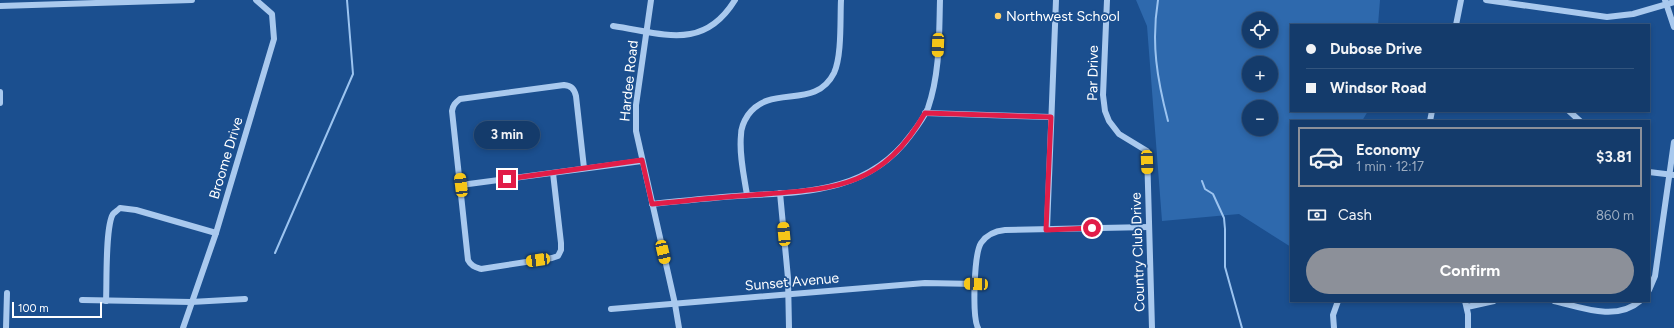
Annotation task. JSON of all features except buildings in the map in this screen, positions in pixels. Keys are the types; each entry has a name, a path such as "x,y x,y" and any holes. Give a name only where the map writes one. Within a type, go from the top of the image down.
{"street":[{"path":"0,6 192,0"},
{"name":"Broome Drive","path":"183,328 216,233 274,39 272,14 256,0"},
{"name":"Hardee Road","path":"651,0 635,118 636,131 675,304 679,328"},
{"path":"614,26 675,36 695,33 715,24 735,0"},
{"path":"746,196 741,140 741,130 745,121 753,110 765,101 814,92 826,84 831,78 837,64 840,0"},
{"path":"652,204 828,188 862,177 882,165 905,144 925,113 938,69 940,0"},
{"path":"1046,230 1056,0"},
{"name":"Par Drive","path":"1108,0 1103,96 1105,112 1109,121 1119,134 1147,151"},
{"path":"1456,24 1461,0"},
{"path":"1486,0 1607,17 1633,14 1665,2 1674,2"},
{"path":"1665,2 1674,27"},
{"path":"553,173 561,243 561,250 558,256 481,269 475,267 468,260 452,111 453,105 460,99 564,85 570,86 574,90 576,96 584,168"},
{"path":"0,92 0,103"},
{"path":"1570,112 1579,120"},
{"path":"925,113 1051,117"},
{"path":"1650,288 1655,276 1672,175 1674,142"},
{"name":"Country Club Drive","path":"1147,151 1152,328"},
{"path":"461,185 642,160"},
{"path":"1650,172 1672,175"},
{"path":"780,193 789,294 789,328"},
{"path":"106,301 108,240 111,220 114,213 120,208 136,210 216,233"},
{"path":"978,328 974,316 976,255 978,249 986,238 997,231 1149,227"},
{"name":"Sunset Avenue","path":"611,309 925,283 976,284"},
{"path":"6,328 7,293"},
{"path":"82,300 192,302 245,299"},
{"path":"1334,328 1333,315 1338,302"},
{"path":"1468,328 1466,304 1485,302"},
{"path":"1559,302 1608,312 1623,310 1639,302"}],"shaded area":[{"path":"1136,0 1380,0 1378,24 1290,24 1290,112 1367,112 1363,120 1290,120 1290,246 1239,214 1162,221 1147,26"}],"waterway":[{"path":"275,253 353,74 347,0"},
{"path":"1158,0 1155,31 1156,61 1168,121"},
{"path":"1202,181 1205,189 1213,194 1224,218 1225,267 1242,328"}],"place":[{"name":"Northwest School","path":"998,16"}],"route":[{"path":"507,179 642,160 652,204 816,190 844,184 862,177 879,167 905,144 925,113 1051,117 1046,230 1092,228"}]}
